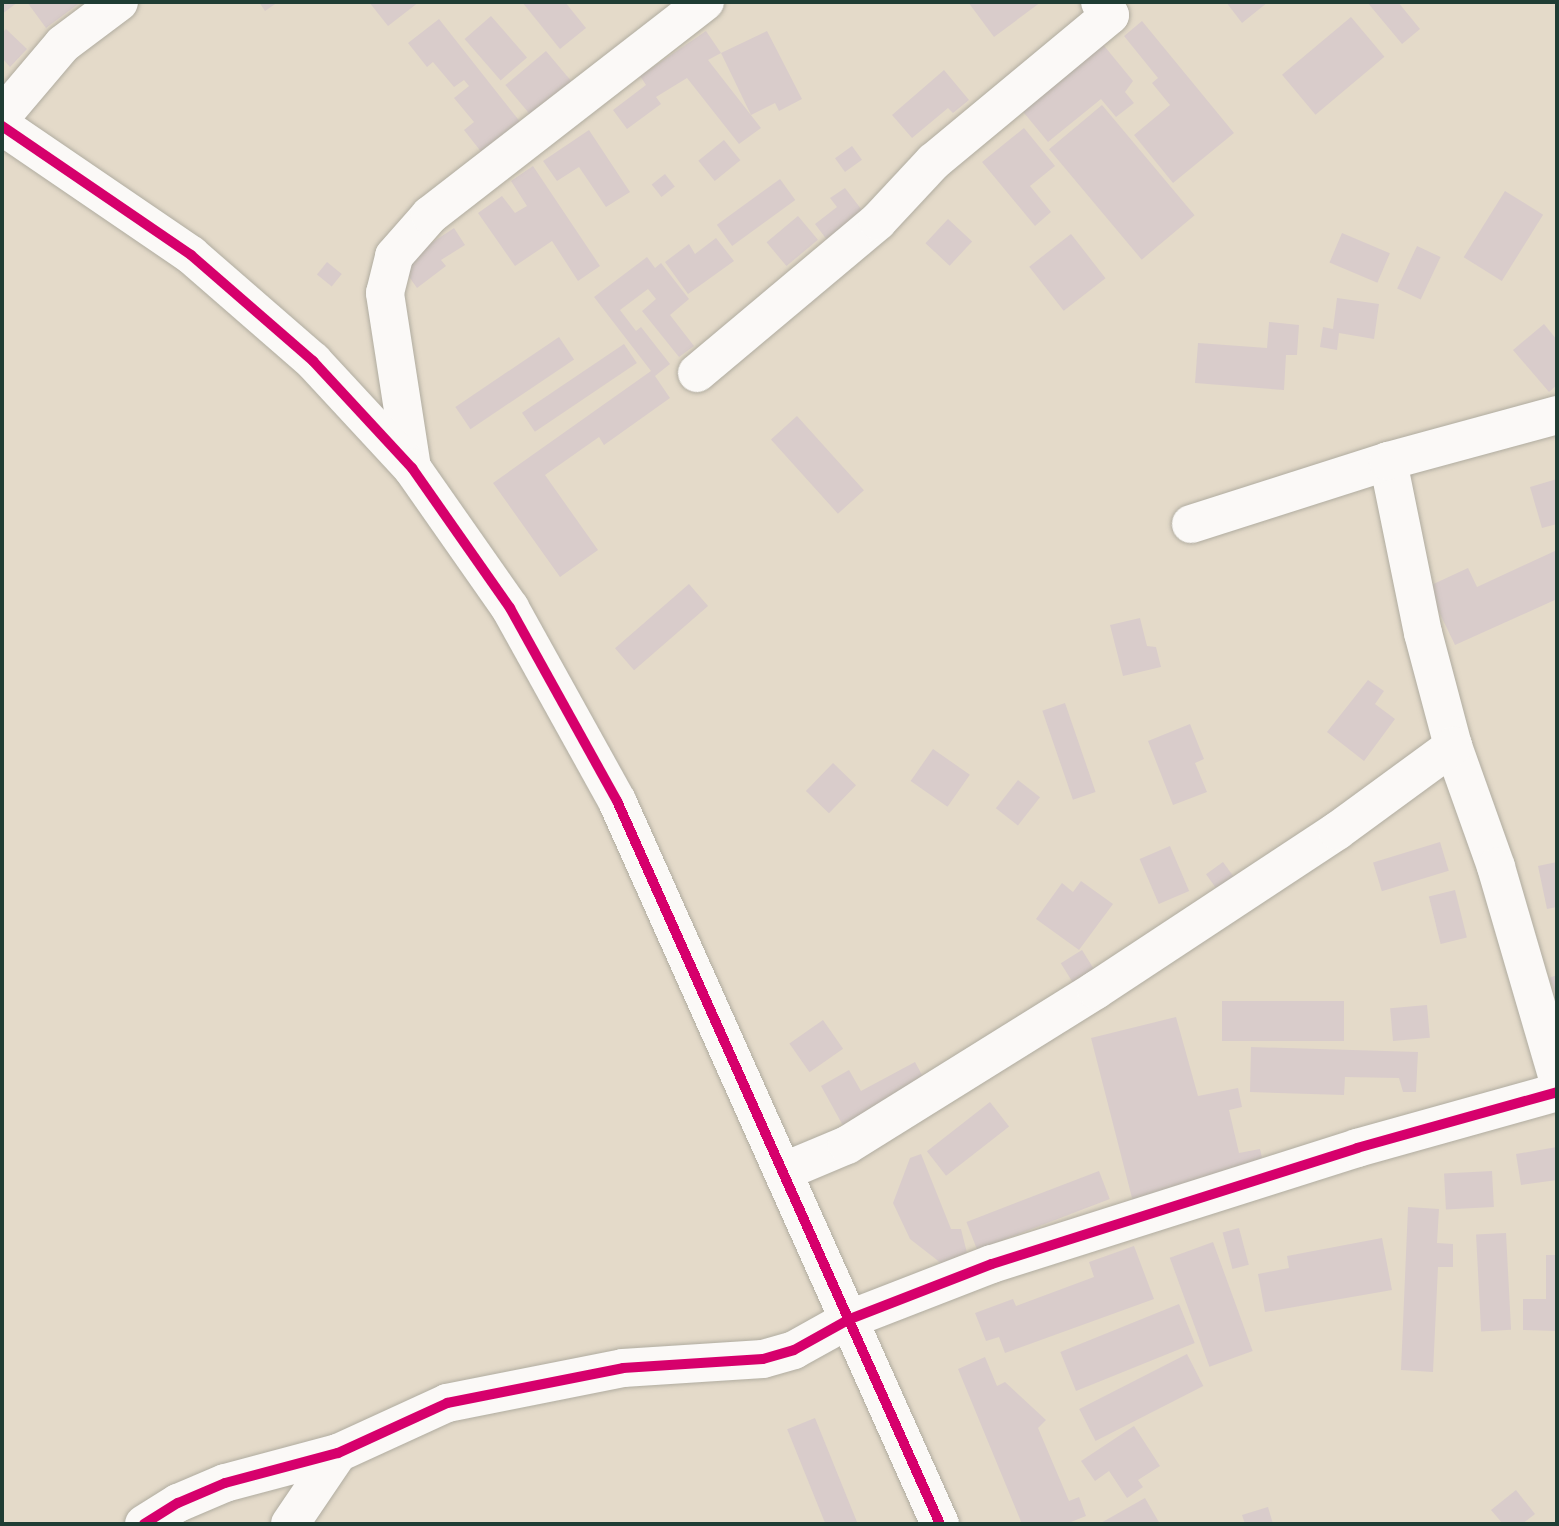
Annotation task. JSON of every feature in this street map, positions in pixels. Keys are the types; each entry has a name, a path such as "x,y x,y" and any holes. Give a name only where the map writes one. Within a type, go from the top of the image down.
{"street":[{"path":"2,116 63,44 119,2"},
{"path":"412,468 385,293 394,257 430,215 705,2"},
{"path":"697,373 878,221 933,162 1110,15 1100,2"},
{"path":"2,126 191,256 313,361 412,468 510,608 617,801 785,1171 940,1524"},
{"path":"1191,524 1388,461 1557,415"},
{"path":"1388,461 1423,633 1453,746 1496,867 1557,1076"},
{"path":"785,1171 847,1145 1096,990 1337,831 1453,746"},
{"path":"144,1524 178,1503 225,1483 338,1453 447,1403 623,1368 762,1359 794,1350 850,1319 992,1265 1394,1137 1557,1092"},
{"path":"290,1524 338,1453"}],"building":[{"path":"2,2 18,2 2,14"},
{"path":"27,2 81,2 46,28"},
{"path":"259,2 278,2 265,11"},
{"path":"369,2 419,2 388,26"},
{"path":"522,2 565,2 586,28 560,49"},
{"path":"968,2 1041,2 994,37"},
{"path":"1226,2 1268,2 1242,23"},
{"path":"1367,2 1398,2 1420,29 1402,44"},
{"path":"491,16 527,58 501,80 465,39"},
{"path":"1351,17 1384,57 1315,115 1282,75"},
{"path":"439,19 525,128 486,158 464,130 474,122 454,98 469,86 464,80 454,87 433,62 427,67 408,43"},
{"path":"1142,21 1234,133 1173,183 1134,135 1170,105 1152,83 1158,78 1124,36"},
{"path":"6,29 27,49 10,67 2,58 2,33"},
{"path":"706,31 721,53 708,60 761,128 739,144 687,78 656,97 661,104 627,129 613,110 646,85 640,76"},
{"path":"767,31 802,99 779,111 775,103 751,115 721,53"},
{"path":"1101,42 1133,81 1125,92 1134,103 1116,117 1101,99 1048,142 1020,108"},
{"path":"546,51 575,85 534,120 505,85"},
{"path":"944,70 969,100 953,113 948,108 912,138 892,115"},
{"path":"1102,105 1195,215 1142,260 1049,149"},
{"path":"1024,128 1055,166 1030,186 1051,212 1035,226 982,162"},
{"path":"589,130 630,192 606,207 579,167 557,181 543,161"},
{"path":"724,140 740,160 715,181 698,161"},
{"path":"852,146 862,160 845,172 835,158"},
{"path":"533,166 600,266 578,281 552,241 515,266 478,213 502,196 515,213 527,206 511,181"},
{"path":"665,174 675,187 661,197 652,184"},
{"path":"780,179 795,200 732,246 717,225"},
{"path":"845,188 868,218 827,240 815,224 837,207 830,198"},
{"path":"1505,191 1543,215 1502,281 1464,257"},
{"path":"798,216 818,240 787,266 767,242"},
{"path":"948,219 972,242 950,266 925,243"},
{"path":"454,228 465,245 441,260 446,266 417,288 400,264"},
{"path":"1342,233 1390,253 1377,283 1329,262"},
{"path":"1071,234 1105,278 1064,311 1029,267"},
{"path":"716,238 734,261 688,294 665,262 689,244 695,254"},
{"path":"1417,246 1441,257 1421,300 1397,289"},
{"path":"647,257 655,268 661,263 689,299 670,315 694,346 679,357 642,311 656,299 648,289 620,310 636,331 641,327 670,364 655,376 670,398 604,445 599,437 545,475 598,550 560,577 493,483 651,371 594,297"},
{"path":"327,262 342,274 332,286 317,274"},
{"path":"1337,298 1379,304 1374,339 1339,333 1337,350 1320,347 1323,327 1333,329"},
{"path":"1269,322 1299,325 1297,355 1286,355 1284,390 1195,383 1198,343 1267,348"},
{"path":"1544,324 1557,340 1557,385 1549,392 1513,350"},
{"path":"559,337 574,359 470,429 455,407"},
{"path":"624,344 637,363 535,432 522,413"},
{"path":"797,416 864,490 838,514 771,439"},
{"path":"1557,479 1557,524 1542,528 1530,487"},
{"path":"1557,550 1557,599 1455,645 1427,587 1468,568 1477,587"},
{"path":"689,584 708,606 634,670 615,648"},
{"path":"1140,618 1147,646 1156,647 1161,667 1123,676 1110,625"},
{"path":"1368,680 1384,691 1375,704 1395,719 1364,761 1327,732"},
{"path":"1065,703 1096,792 1073,800 1042,711"},
{"path":"1190,724 1204,759 1195,763 1207,792 1173,805 1148,741"},
{"path":"933,749 970,775 947,807 911,781"},
{"path":"833,763 856,785 829,813 806,791"},
{"path":"1018,780 1040,797 1018,826 996,808"},
{"path":"1440,842 1449,871 1382,891 1373,862"},
{"path":"1170,846 1189,891 1159,904 1140,859"},
{"path":"1223,862 1240,885 1223,898 1206,874"},
{"path":"1557,862 1557,907 1547,909 1538,866"},
{"path":"1081,881 1113,904 1079,950 1036,919 1062,883 1073,892"},
{"path":"1455,890 1467,938 1441,944 1429,897"},
{"path":"1082,950 1101,981 1080,994 1061,963"},
{"path":"1557,975 1557,997 1549,978"},
{"path":"1222,1001 1344,1001 1344,1041 1222,1041"},
{"path":"1427,1005 1430,1038 1393,1041 1390,1008"},
{"path":"1176,1017 1198,1096 1238,1088 1242,1107 1229,1110 1239,1153 1260,1149 1265,1171 1133,1202 1091,1038"},
{"path":"823,1020 843,1049 809,1072 789,1044"},
{"path":"1251,1047 1418,1052 1416,1092 1403,1092 1399,1078 1345,1077 1344,1095 1250,1092"},
{"path":"915,1062 928,1086 846,1131 821,1086 849,1070 861,1091"},
{"path":"990,1102 1009,1126 946,1176 927,1151"},
{"path":"1557,1147 1557,1180 1521,1185 1516,1154"},
{"path":"921,1154 951,1229 961,1229 969,1261 946,1267 910,1239 893,1203 910,1158"},
{"path":"1099,1171 1110,1199 977,1250 966,1222"},
{"path":"1492,1171 1494,1207 1446,1209 1444,1174"},
{"path":"1408,1207 1439,1209 1437,1243 1453,1244 1453,1267 1438,1267 1433,1372 1401,1370"},
{"path":"1239,1228 1249,1265 1232,1269 1223,1232"},
{"path":"1506,1233 1511,1330 1481,1331 1476,1235"},
{"path":"1382,1238 1392,1290 1265,1312 1258,1274 1289,1268 1287,1256"},
{"path":"1213,1242 1253,1351 1209,1367 1170,1258"},
{"path":"1134,1246 1154,1299 1005,1353 999,1337 986,1341 975,1313 1013,1299 1016,1306 1094,1277 1089,1262"},
{"path":"1546,1255 1557,1255 1557,1331 1523,1330 1523,1299 1546,1299"},
{"path":"1179,1304 1195,1343 1076,1391 1060,1352"},
{"path":"1187,1354 1203,1386 1096,1441 1079,1409"},
{"path":"985,1357 997,1386 1005,1382 1046,1420 1038,1428 1069,1501 1079,1497 1086,1516 1066,1524 1022,1524 958,1369"},
{"path":"815,1418 858,1524 825,1524 787,1429"},
{"path":"1134,1426 1160,1466 1138,1480 1143,1487 1127,1498 1109,1471 1095,1481 1081,1461"},
{"path":"1516,1490 1535,1514 1522,1524 1503,1524 1491,1510"},
{"path":"1145,1498 1160,1524 1099,1524"},
{"path":"1268,1507 1273,1524 1245,1524 1242,1515"}],"cycle path":[{"path":"2,126 191,255 313,361 412,468 510,608 617,801 940,1524"},
{"path":"144,1524 178,1503 225,1483 338,1453 447,1403 623,1368 763,1359 794,1350 850,1319 992,1264 1357,1148 1557,1092"}]}
